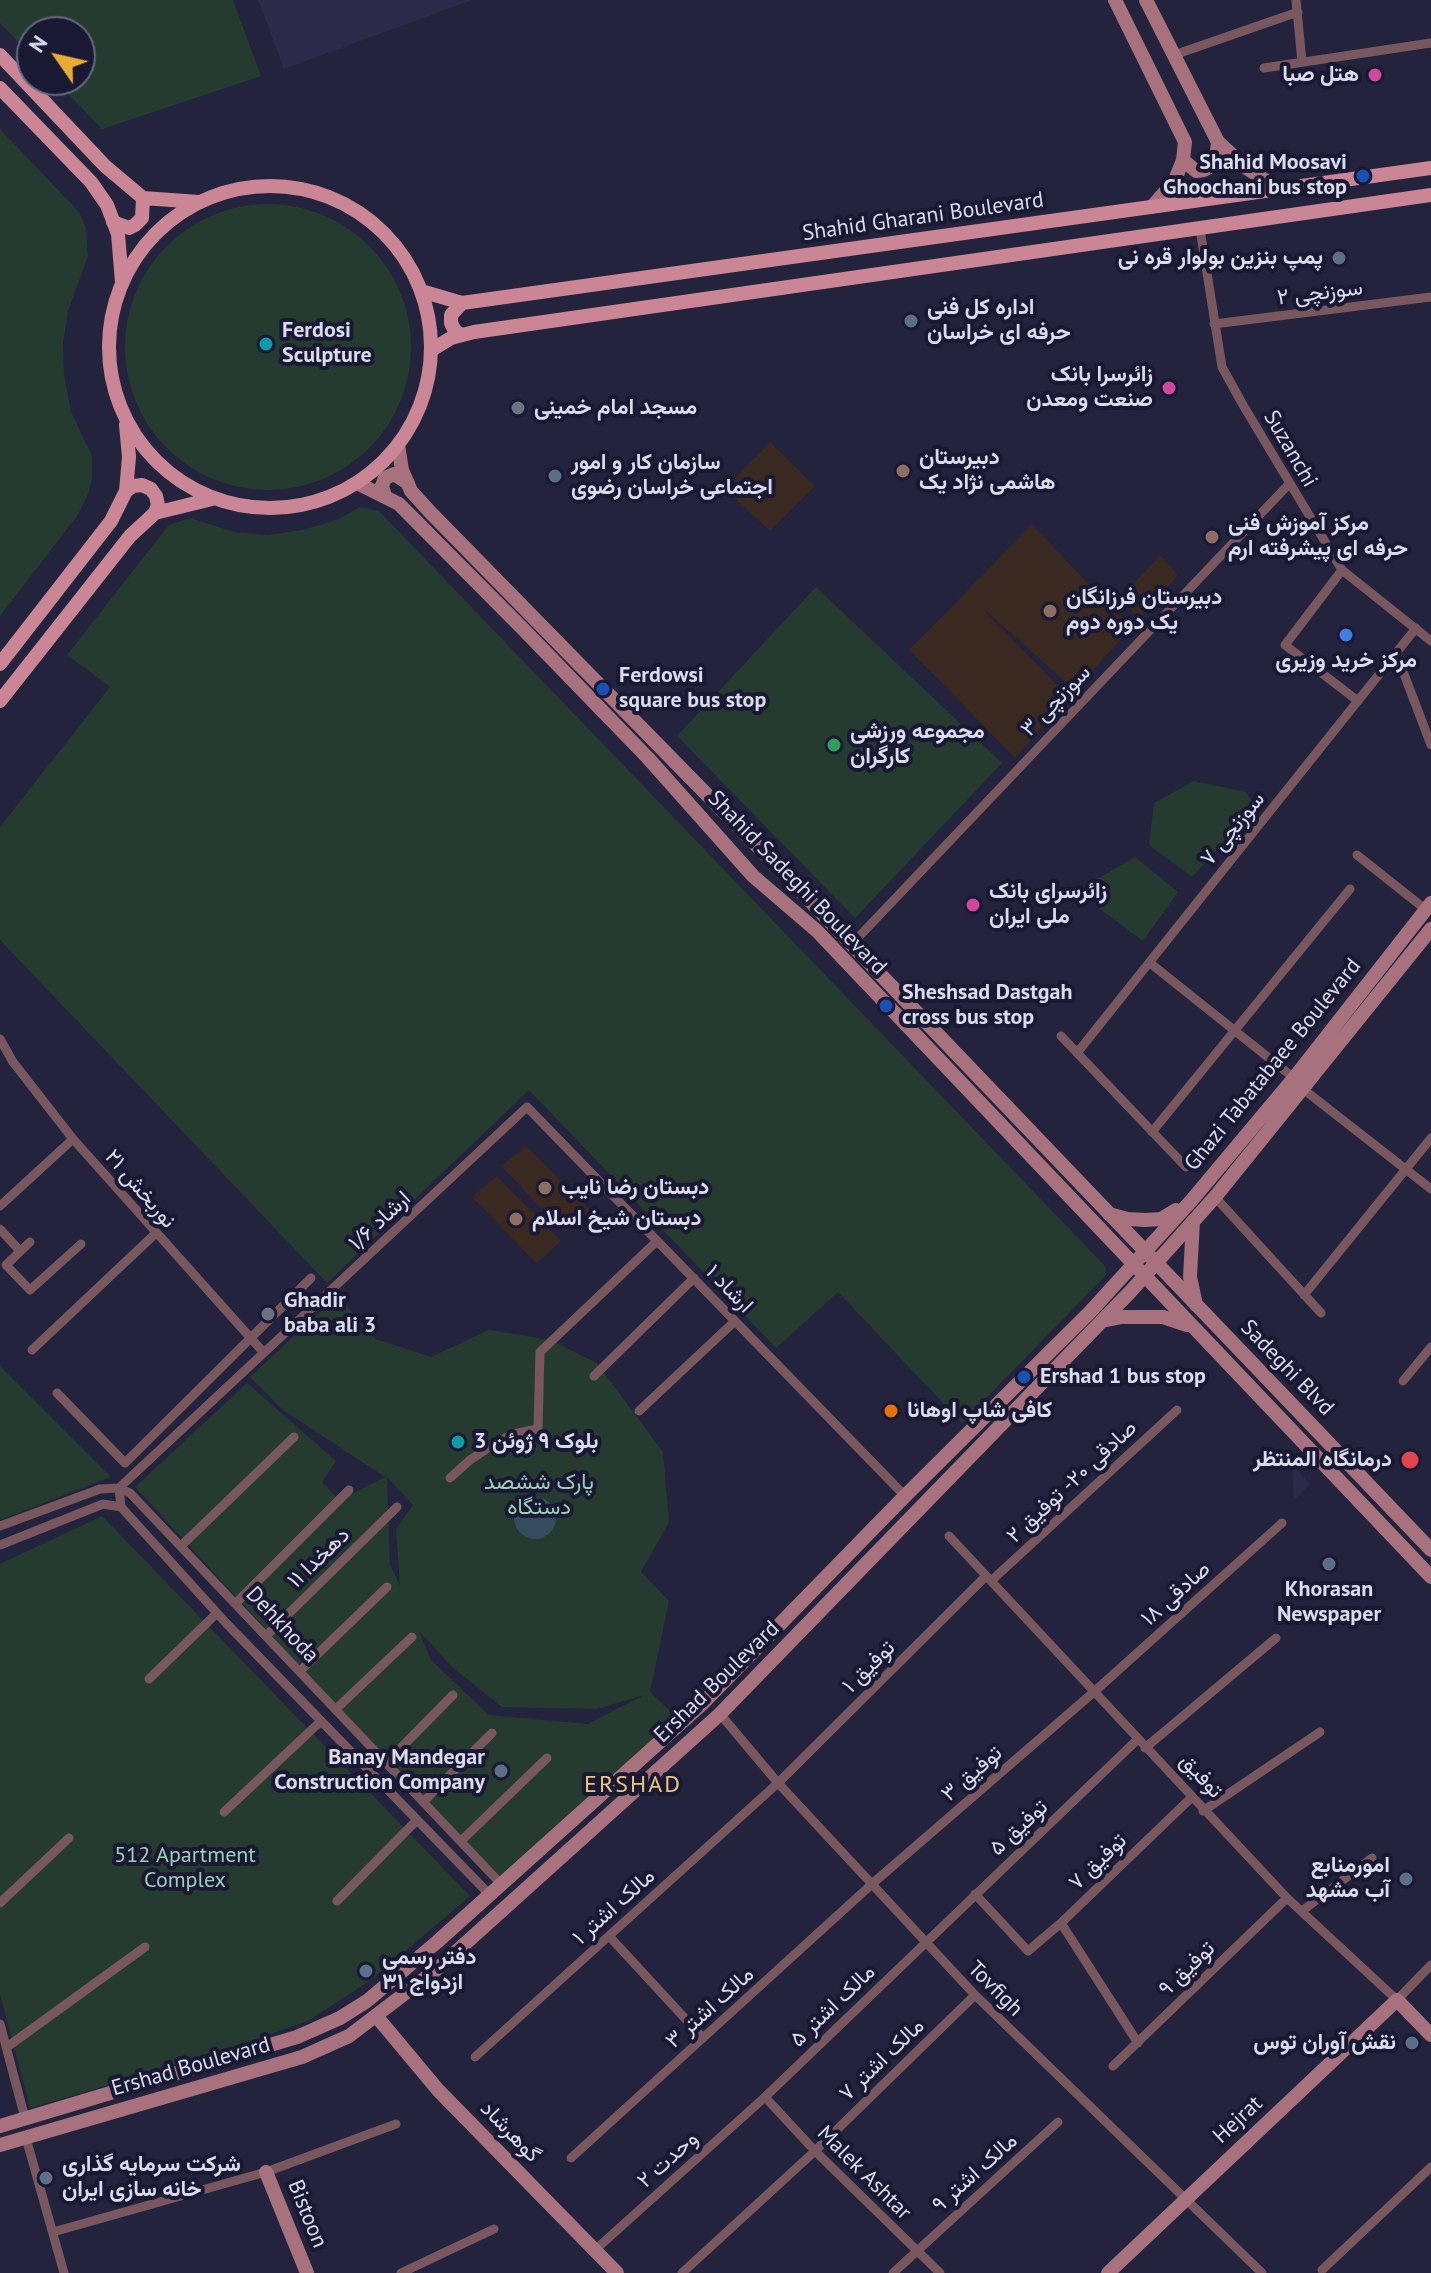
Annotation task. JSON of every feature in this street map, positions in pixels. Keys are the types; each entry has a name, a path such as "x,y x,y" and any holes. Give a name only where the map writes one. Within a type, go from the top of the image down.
{"main road":[{"path":"1115,0 1185,142 1183,160 1175,180 1152,207"},
{"path":"1146,0 1218,142 1245,167 1277,188"},
{"path":"0,55 105,166 143,198 199,202"},
{"path":"0,88 91,182 107,205 118,234 122,282"},
{"path":"1183,160 1196,171 1204,170 1216,159 1218,142"},
{"name":"Shahid Gharani Boulevard","path":"421,291 462,303 1431,168"},
{"path":"290,187 326,195 367,218 397,247 421,291 433,349 425,391 398,445 357,483 320,500 288,508 254,508 212,499 171,475 145,451 126,421 112,384 108,348 111,319 122,282 140,252 166,224 199,202 239,189 290,187"},
{"path":"433,349 462,335 1431,195"},
{"path":"113,222 129,228 135,225 142,218 143,198"},
{"path":"462,303 455,307 451,315 455,331 462,335"},
{"path":"0,664 111,521 126,491 129,457 126,421"},
{"name":"Shahid Sadeghi Boulevard","path":"398,445 402,470 408,483 430,512 769,858 1144,1252"},
{"path":"385,496 382,486 385,478 394,474 408,483"},
{"name":"Shahid Sadeghi Boulevard","path":"357,483 399,504 419,523 648,758 753,876 817,931 1195,1329"},
{"path":"0,701 130,536 155,513 158,505 151,489 142,485 126,491"},
{"path":"155,513 212,499"},
{"path":"753,876 769,858"},
{"name":"Ghazi Tabatabaee Boulevard","path":"1144,1277 1215,1197 1428,906"},
{"name":"Ghazi Tabatabaee Boulevard","path":"1132,1266 1298,1083 1431,929"},
{"path":"1108,1213 1128,1219 1161,1219 1191,1201"},
{"path":"1193,1221 1190,1277 1197,1306"},
{"name":"Sadeghi Blvd","path":"1144,1252 1431,1550"},
{"name":"Ershad Boulevard","path":"0,2126 297,2037 340,2018 367,2001 718,1688 1132,1266"},
{"name":"Ershad Boulevard","path":"0,2145 302,2057 349,2036 377,2017 437,1969 720,1714 1144,1277"},
{"path":"1100,1322 1122,1317 1163,1317 1195,1329"},
{"name":"Sadeghi Blvd","path":"1195,1329 1431,1577"},
{"path":"595,1800 606,1815"},
{"name":"توفیق","path":"1397,2000 1431,2035"},
{"name":"Hejrat","path":"1108,2273 1397,2000"},
{"name":"گوهرشاد","path":"377,2017 438,2090 617,2273"},
{"name":"Bistoon","path":"266,2172 307,2273"}],"street":[{"path":"1296,0 1302,62"},
{"path":"1174,55 1298,12"},
{"path":"1264,68 1431,43"},
{"name":"Suzanchi","path":"1200,229 1222,367 1342,570 1423,630 1431,641"},
{"name":"سوزنچی ۲","path":"1214,324 1431,297"},
{"name":"سوزنچی ۳","path":"851,945 1289,484"},
{"path":"1342,570 1285,645 1358,701"},
{"name":"سوزنچی ۷","path":"1077,1053 1396,653 1423,630"},
{"path":"1396,653 1431,745"},
{"path":"1357,855 1428,906"},
{"path":"1152,1132 1350,889"},
{"path":"1150,963 1431,1189"},
{"path":"1061,1036 1186,1167"},
{"name":"نوربخش ۲۱","path":"0,1039 13,1062 73,1139 250,1339 261,1357"},
{"name":"ارشاد ۱","path":"527,1107 905,1496"},
{"name":"ارشاد ۱/۶","path":"119,1488 527,1107"},
{"path":"1304,1295 1431,1138"},
{"path":"0,1206 73,1139"},
{"path":"1215,1197 1321,1313"},
{"path":"0,1229 20,1251"},
{"path":"32,1350 155,1234"},
{"path":"450,1478 495,1443 513,1434 538,1429 540,1352 657,1241"},
{"path":"30,1242 6,1265 30,1290 81,1244"},
{"path":"57,1393 125,1463 311,1278"},
{"path":"594,1376 694,1278"},
{"path":"639,1411 735,1321"},
{"path":"1403,1381 1431,1347"},
{"name":"صادقی ۲۰- توفیق ۲","path":"988,1578 1177,1410"},
{"path":"181,1546 294,1437"},
{"path":"0,1526 100,1489 119,1488 121,1507 103,1504 0,1545"},
{"name":"Dehkhoda","path":"119,1488 130,1493 267,1635 501,1884"},
{"path":"236,1603 349,1490"},
{"name":"Dehkhoda","path":"121,1507 217,1613 489,1894"},
{"name":"دهخدا ۱۱","path":"267,1635 397,1507"},
{"name":"صادقی ۱۸","path":"1095,1691 1282,1523"},
{"name":"توفیق","path":"949,1536 1203,1811 1287,1898 1397,2000"},
{"name":"توفیق ۱","path":"778,1783 988,1578"},
{"path":"300,1671 387,1587"},
{"path":"149,1679 217,1613"},
{"path":"336,1709 412,1637"},
{"name":"توفیق ۵","path":"925,1942 1141,1744 1276,1638"},
{"name":"توفیق ۳","path":"872,1884 1095,1691"},
{"path":"387,1762 453,1695"},
{"name":"Tovfigh","path":"720,1714 778,1783 975,1995 1262,2273"},
{"path":"224,1812 321,1721"},
{"path":"1203,1811 1320,1732"},
{"path":"424,1801 492,1733"},
{"path":"461,1841 547,1758"},
{"name":"مالک اشتر ۱","path":"475,2057 778,1783"},
{"name":"توفیق ۷","path":"975,1894 1028,1951 1191,1798"},
{"path":"337,1901 417,1820"},
{"path":"0,1903 69,1838"},
{"path":"1302,1911 1372,1858"},
{"name":"مالک اشتر ۳","path":"571,2158 872,1884"},
{"name":"توفیق ۹","path":"1113,2066 1287,1898"},
{"path":"1061,1923 1138,2043"},
{"path":"609,1936 703,2038"},
{"name":"مالک اشتر ۵","path":"765,2097 925,1942"},
{"path":"7,2047 145,1947"},
{"path":"1397,2000 1431,1965"},
{"name":"مالک اشتر ۷","path":"682,2273 815,2151 975,1995"},
{"path":"0,2024 25,2118"},
{"name":"Malek Ashtar","path":"765,2097 815,2151 940,2273"},
{"name":"وحدت ۲","path":"595,2250 765,2097"},
{"name":"مالک اشتر ۹","path":"893,2273 1058,2122"},
{"path":"53,2232 266,2172 396,2124"},
{"path":"26,2138 64,2273"},
{"path":"1322,2270 1431,2167"},
{"path":"401,2273 494,2229"}],"shaded area":[{"path":"258,0 472,0 284,69"},
{"path":"770,442 815,486 770,531 725,489"},
{"path":"1032,525 1131,628 1075,690 980,606 1069,697 1015,758 909,650"},
{"path":"1161,555 1178,575 1139,619 1120,597"},
{"name":"دبستان رضا نایب","path":"526,1146 590,1210 565,1233 501,1166"},
{"name":"دبستان شیخ اسلام","path":"497,1176 561,1241 536,1263 472,1197"},
{"path":"1292,1464 1310,1484 1294,1500"}],"green space":[{"path":"0,0 233,0 261,76 102,129 70,96 96,96 96,16 16,16 16,40 0,23"},
{"path":"0,129 79,212 86,228 88,256 68,311 63,343 64,375 71,412 92,456 92,479 77,516 0,616"},
{"path":"268,204 296,207 323,215 347,228 369,246 387,268 400,292 408,319 411,347 408,375 400,402 387,426 369,448 347,466 323,479 296,487 268,490 240,487 213,479 189,466 167,448 149,426 136,402 128,375 125,347 128,319 136,292 149,268 167,246 189,228 213,215 240,207"},
{"path":"360,507 379,511 1105,1266 1106,1275 962,1423 838,1292 776,1348 529,1090 327,1283 0,940 0,827 110,687 67,655 169,525 190,518 234,532 268,535 303,530 339,519"},
{"name":"مجموعه ورزشی کارگران","path":"816,587 1002,763 855,918 677,736"},
{"path":"1194,781 1246,792 1256,807 1192,877 1149,845 1154,803"},
{"path":"1135,857 1178,892 1143,941 1100,909 1092,882"},
{"name":"پارک‌ ششصد دستگاه","path":"338,1295 375,1339 431,1357 489,1330 550,1340 597,1363 663,1452 669,1522 641,1572 669,1601 650,1692 682,1722 501,1884 135,1487 247,1383 336,1461 322,1482 339,1500 385,1477 283,1410 250,1377","holes":["387,1477 413,1505 396,1529 400,1586 390,1564","419,1631 452,1667 502,1707 597,1709 644,1695 588,1724 489,1715 431,1660"]},
{"path":"0,1366 111,1477 0,1520"},
{"name":"512 Apartment Complex","path":"102,1516 470,1896 374,1978 308,2021 211,2055 30,2108 0,1994 0,1564"}],"water":[{"path":"535,1497 550,1503 556,1518 550,1533 535,1539 520,1533 514,1518 520,1503"}],"place":[{"name":"هتل صبا","path":"1375,75"},
{"name":"Shahid Moosavi Ghoochani bus stop","path":"1363,176"},
{"name":"پمپ بنزین بولوار قره نی","path":"1339,258"},
{"name":"اداره کل فنی حرفه ای خراسان","path":"911,321"},
{"name":"Ferdosi Sculpture","path":"266,344"},
{"name":"زائرسرا بانک صنعت ومعدن","path":"1169,388"},
{"name":"مسجد امام خمینی","path":"518,408"},
{"name":"دبیرستان هاشمی نژاد یک","path":"903,471"},
{"name":"سازمان کار و امور اجتماعی خراسان رضوی","path":"555,476"},
{"name":"مرکز آموزش فنی حرفه ای پیشرفته ارم","path":"1212,537"},
{"name":"دبیرستان فرزانگان یک دوره دوم","path":"1050,611"},
{"name":"مرکز خرید وزیری","path":"1346,635"},
{"name":"Ferdowsi square bus stop","path":"603,689"},
{"name":"مجموعه ورزشی کارگران","path":"834,745"},
{"name":"زائرسرای بانک ملی ایران","path":"973,905"},
{"name":"Sheshsad Dastgah cross bus stop","path":"886,1006"},
{"name":"دبستان رضا نایب","path":"545,1188"},
{"name":"دبستان شیخ اسلام","path":"516,1219"},
{"name":"Ghadir baba ali 3","path":"268,1314"},
{"name":"Ershad 1 bus stop","path":"1024,1377"},
{"name":"کافی شاپ اوهانا","path":"891,1411"},
{"name":"بلوک ۹ ژوئن 3","path":"458,1442"},
{"name":"درمانگاه المنتظر","path":"1410,1460"},
{"name":"Khorasan Newspaper","path":"1329,1564"},
{"name":"Banay Mandegar Construction Company","path":"501,1771"},
{"name":"امورمنابع آب مشهد","path":"1406,1879"},
{"name":"دفتر رسمی ازدواج ۳۱","path":"366,1971"},
{"name":"نقش آوران توس","path":"1412,2043"},
{"name":"شرکت سرمایه گذاری خانه سازی ایران","path":"46,2178"}],"district":[{"name":"ERSHAD","path":"633,1785"}]}
